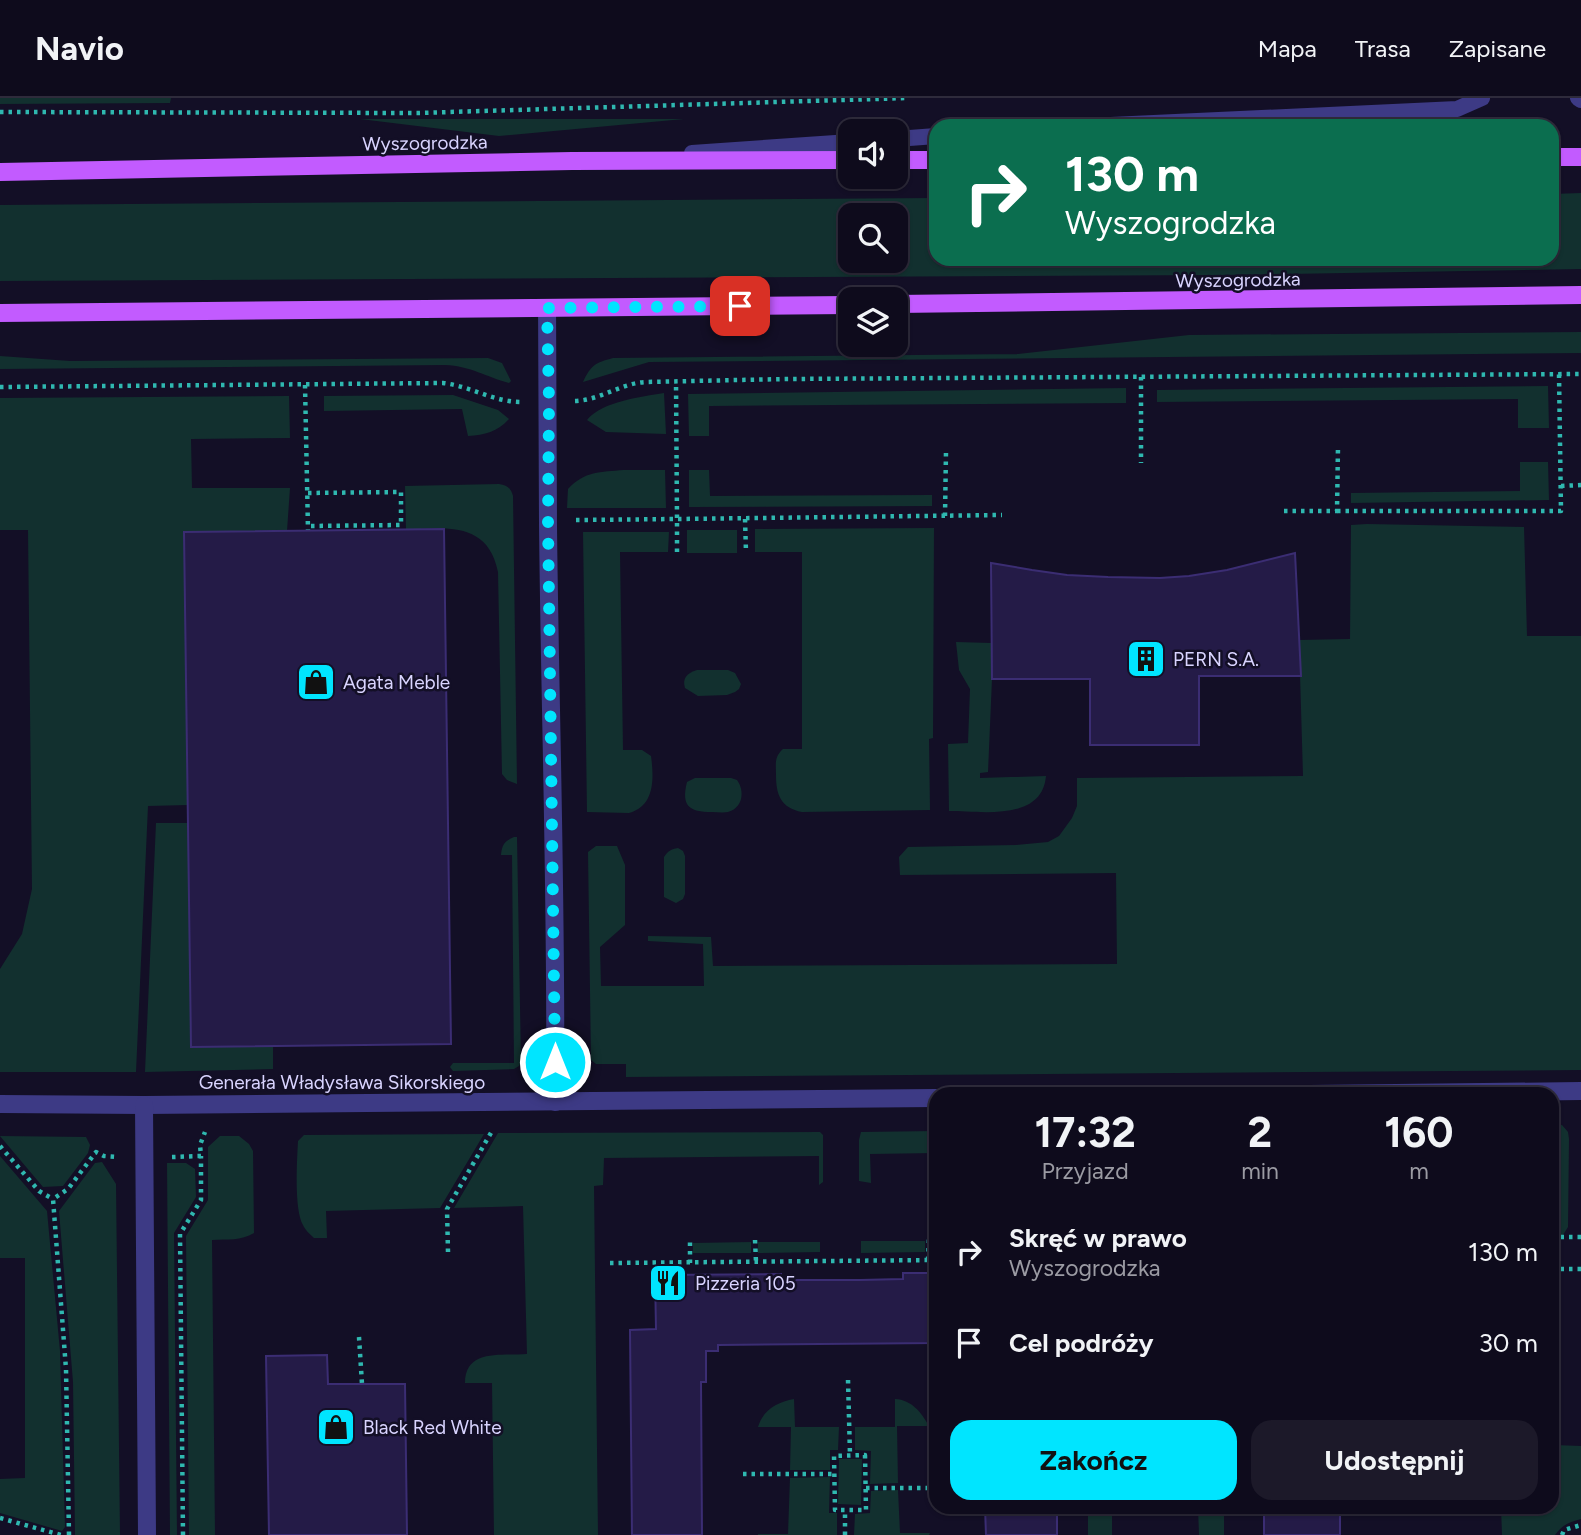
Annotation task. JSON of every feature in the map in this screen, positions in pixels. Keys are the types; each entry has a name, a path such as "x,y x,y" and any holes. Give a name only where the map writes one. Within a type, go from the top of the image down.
{"main road":[{"path":"1559,157 1581,157"},
{"name":"Wyszogrodzka","path":"0,172 838,160"},
{"path":"908,160 929,160"},
{"name":"Wyszogrodzka","path":"908,304 1581,295"},
{"path":"0,313 838,305"}],"street":[{"path":"547,308 555,1102"},
{"path":"1559,1091 1581,1091"},
{"name":"Generała Władysława Sikorskiego","path":"0,1104 929,1098"},
{"path":"144,1105 147,1535"}],"lane":[{"path":"1241,119 1457,109 1482,98"},
{"path":"908,138 929,137"},
{"path":"572,162 838,143"}],"path":[{"path":"0,113 417,113 908,98"},
{"path":"1283,511 1561,511 1559,374"},
{"path":"0,387 443,383 456,384 508,402 549,402 588,400 635,383 800,379 1581,374"},
{"path":"1141,376 1142,463"},
{"path":"676,382 677,552"},
{"path":"305,385 308,528 401,524 401,492 308,493"},
{"path":"1337,511 1338,446"},
{"path":"945,516 946,451"},
{"path":"1561,486 1581,485"},
{"path":"548,521 1002,515"},
{"path":"746,519 746,552"},
{"path":"448,1252 447,1209 494,1127"},
{"path":"0,1146 39,1191 53,1199"},
{"path":"53,1199 68,1189 96,1152"},
{"path":"183,1535 180,1234 201,1200 201,1156"},
{"path":"53,1199 66,1369 69,1535"},
{"path":"1559,1237 1581,1237"},
{"path":"610,1264 928,1260 929,1238"},
{"path":"755,1240 756,1262"},
{"path":"690,1241 690,1262"},
{"path":"1559,1269 1581,1269"},
{"path":"359,1338 362,1384"},
{"path":"848,1380 850,1455"},
{"path":"850,1455 865,1455 866,1510 835,1510 834,1456 850,1455"},
{"path":"743,1474 834,1474"},
{"path":"866,1488 929,1488"},
{"path":"845,1510 845,1535"},
{"path":"0,1518 61,1535"},
{"path":"1562,1535 1564,1530 1581,1525"}],"green space":[{"path":"0,98 171,98 170,103 0,104"},
{"path":"360,119 684,119 499,136"},
{"path":"1581,193 1581,269 1220,275 0,281 0,205 929,198 929,266 1559,266 1559,194"},
{"path":"1581,332 1581,353 649,362 583,382 594,366 613,358 1018,354 1189,335"},
{"path":"0,356 70,361 488,358 502,363 511,381 509,383 471,370 445,365 0,369"},
{"path":"1548,386 1549,428 1518,428 1518,399 1157,402 1157,390"},
{"path":"1126,388 1126,403 709,406 709,436 689,436 688,394"},
{"path":"664,393 666,434 606,432 587,420 612,404"},
{"path":"453,395 498,410 509,419 490,432 468,436 462,409 324,411 324,396"},
{"path":"289,396 290,438 191,439 192,488 290,488 287,531 184,533 188,805 148,806 136,1072 0,1072 0,969 22,934 32,889 28,530 0,530 0,398"},
{"path":"1520,462 1548,462 1549,500 1351,503 1351,493 1520,491"},
{"path":"624,470 665,470 666,508 567,508 568,489 574,483 593,474"},
{"path":"689,470 709,470 710,496 932,495 932,506 689,507"},
{"path":"499,484 508,487 513,496 517,784 507,780 502,774 498,572 493,556 485,544 464,531 436,528 406,530 405,486"},
{"path":"1351,525 1524,527 1527,636 1581,636 1581,1070 626,1077 626,1064 596,1064 591,1060 588,852 596,846 617,846 625,865 625,925 600,947 601,986 704,986 703,944 648,941 648,936 711,937 713,966 1117,964 1116,873 900,875 899,857 908,847 1048,842 1059,836 1072,818 1077,806 1077,778 1303,776 1299,640 1350,639"},
{"path":"934,528 930,810 802,812 789,807 779,794 776,764 783,749 802,749 802,552 755,552 755,529"},
{"path":"687,530 737,530 737,553 687,553"},
{"path":"583,532 669,532 668,552 620,552 623,750 642,750 651,756 652,773 648,798 638,809 629,813 587,812"},
{"path":"956,642 991,643 988,772 980,773 980,778 1046,776 1042,791 1034,801 1022,807 993,812 949,811 948,744 968,743 970,689 959,670"},
{"path":"697,670 728,670 735,673 741,684 739,689 727,695 698,696 685,688 684,684 686,676"},
{"path":"695,778 737,780 742,794 740,803 733,810 726,812 692,809 686,802 685,790 687,782"},
{"path":"156,823 188,823 191,1047 273,1046 273,1069 145,1072"},
{"path":"517,837 521,1062 514,1069 453,1071 450,1067 453,1063 514,1063 512,855 501,855 504,843"},
{"path":"678,848 685,856 685,894 683,899 676,903 664,897 664,857"},
{"path":"1559,1125 1568,1132 1569,1139 1568,1227 1563,1235 1559,1235"},
{"path":"929,1131 929,1153 870,1154 871,1183 859,1181 861,1132"},
{"path":"820,1132 823,1135 823,1182 819,1185 819,1156 604,1158 603,1185 594,1186 598,1535 494,1535 492,1383 465,1383 471,1364 478,1359 527,1354 523,1206 454,1208 498,1133"},
{"path":"484,1134 440,1208 326,1211 327,1238 314,1238 304,1227 298,1208 297,1184 298,1141 304,1135"},
{"path":"0,1136 86,1137 90,1145 88,1153 63,1186 43,1187"},
{"path":"220,1136 239,1136 253,1151 254,1233 239,1238 212,1240 215,1535 189,1535 186,1236 208,1200 208,1147"},
{"path":"0,1156 47,1211 60,1351 65,1527 62,1531 0,1513 0,1479 25,1478 25,1258 0,1258"},
{"path":"102,1162 116,1184 120,1535 75,1535 73,1382 59,1211 95,1163"},
{"path":"167,1163 186,1163 195,1169 196,1197 174,1233 177,1535 170,1535"},
{"path":"861,1241 925,1241 925,1252 861,1253"},
{"path":"751,1242 751,1253 693,1253 693,1243"},
{"path":"758,1242 820,1242 820,1252 758,1253"},
{"path":"794,1399 795,1427 839,1427 838,1450 830,1450 830,1470 790,1470 791,1427 758,1427 763,1416 772,1408"},
{"path":"895,1399 915,1408 929,1426 897,1426 898,1483 870,1484 871,1451 855,1450 855,1427 895,1427"},
{"path":"1559,1445 1581,1446 1581,1519 1566,1524 1555,1535 1502,1535 1501,1514 1559,1514"},
{"path":"839,1459 862,1459 861,1505 838,1504"},
{"path":"830,1477 829,1513 837,1513 837,1535 758,1535 788,1534 790,1478"},
{"path":"898,1490 900,1533 930,1533 929,1535 854,1535 855,1514 870,1513 871,1491"},
{"path":"1088,1514 1112,1514 1112,1535 1088,1535"},
{"path":"1198,1514 1224,1514 1224,1535 1199,1535"}],"building":[{"name":"Agata Meble","path":"444,529 451,1044 191,1047 184,532"},
{"name":"PERN S.A.","path":"1295,553 1301,676 1199,676 1199,745 1090,745 1090,679 992,679 991,563 1067,575 1160,578 1227,570"},
{"path":"903,1273 929,1273 929,1343 718,1345 718,1351 706,1351 706,1382 701,1382 702,1535 632,1535 630,1330 656,1329 655,1275 781,1274 781,1280 903,1279"},
{"name":"Black Red White","path":"327,1355 328,1384 405,1384 407,1535 269,1535 266,1356"},
{"path":"985,1514 1057,1514 1057,1535 986,1535"},
{"path":"1264,1514 1340,1514 1340,1535 1264,1535"}],"place":[{"name":"PERN S.A.","path":"1146,659"},
{"name":"Agata Meble","path":"316,682"},
{"name":"Pizzeria 105","path":"668,1283"},
{"name":"Black Red White","path":"336,1427"}],"route":[{"path":"555,1062 547,308 740,306"}]}
